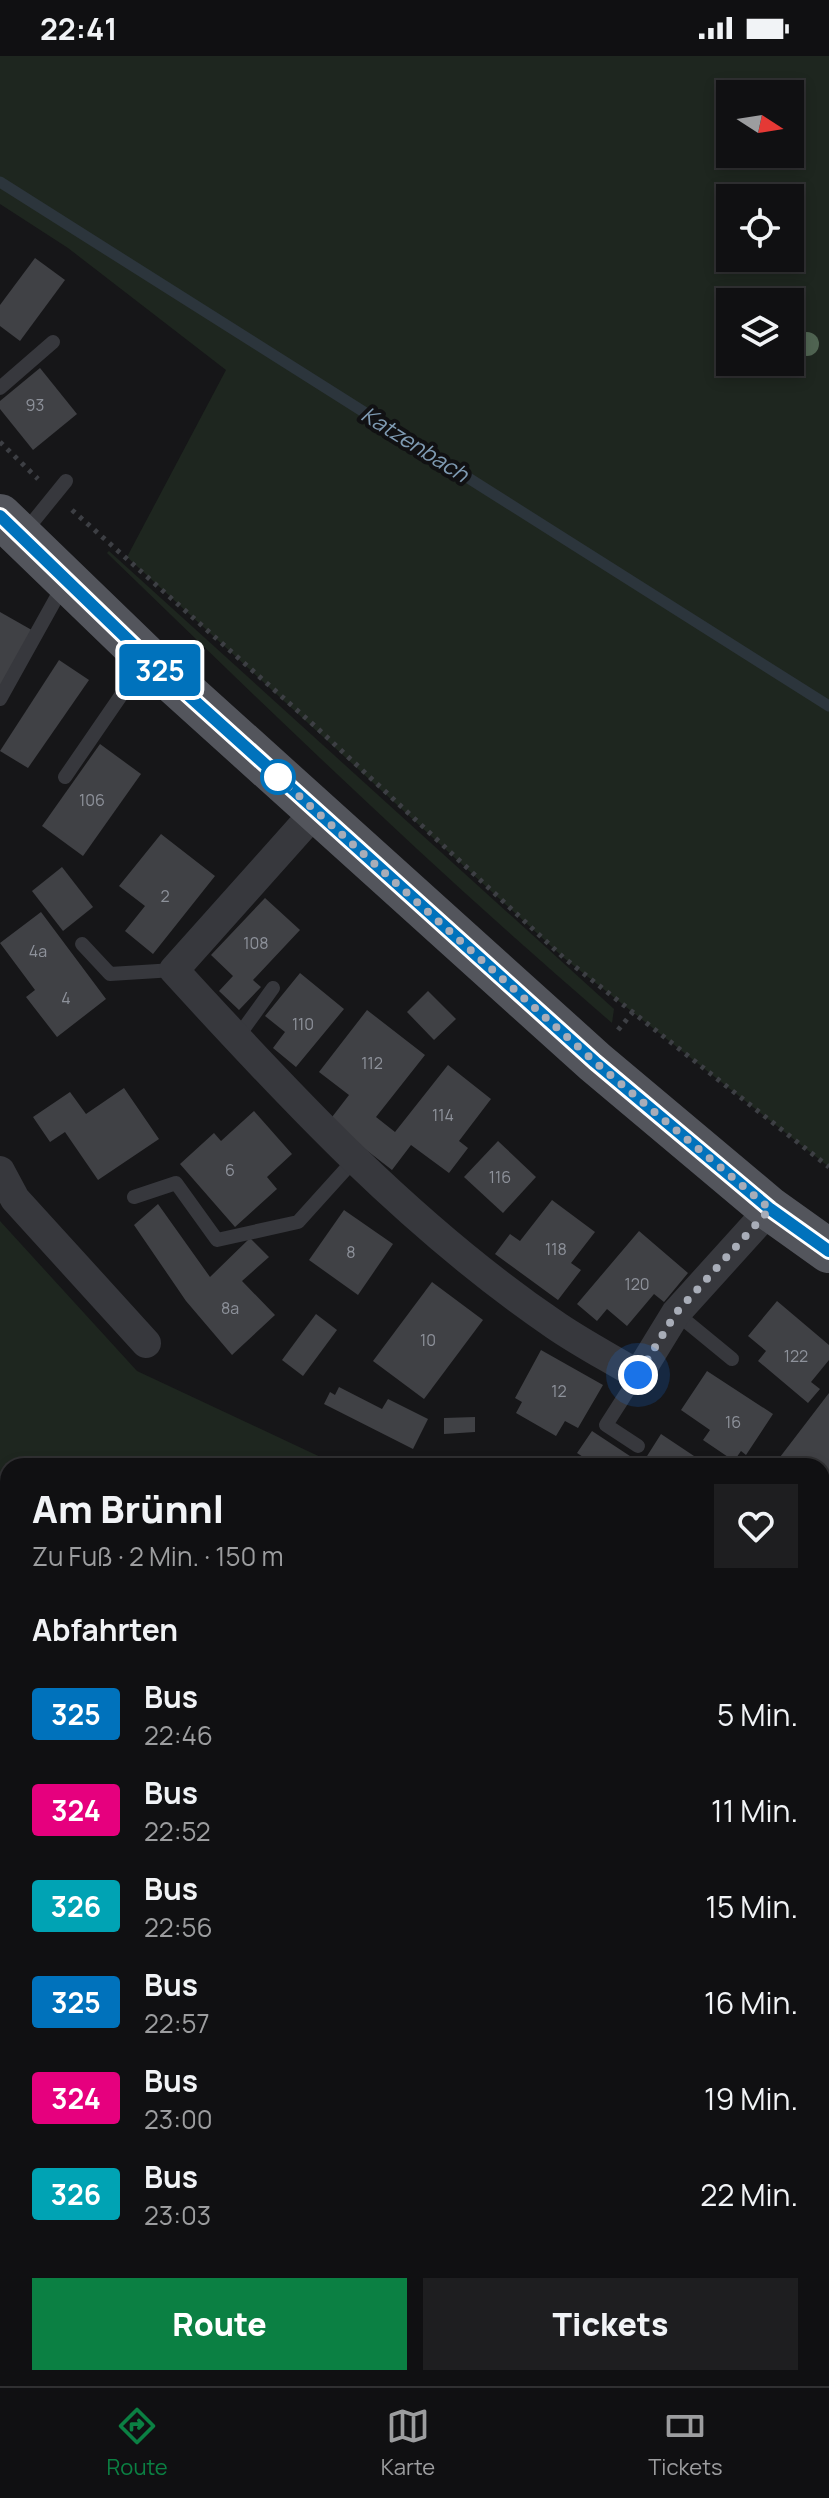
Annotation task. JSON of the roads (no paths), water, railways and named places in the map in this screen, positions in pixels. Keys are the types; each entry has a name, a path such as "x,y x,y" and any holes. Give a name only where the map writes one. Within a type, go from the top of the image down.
{"main road":[{"path":"6,522 147,658 595,1062 770,1209 829,1251"}],"street":[{"path":"316,811 174,970 354,1160 451,1246 556,1326 638,1375 676,1313 770,1209"},
{"path":"0,1171 15,1199 146,1343"}],"lane":[{"path":"0,388 53,342"},
{"path":"6,522 66,481"},
{"path":"0,699 66,580"},
{"path":"65,777 147,658"},
{"path":"82,944 110,974 174,970"},
{"path":"237,1038 273,988"},
{"path":"134,1197 176,1183 217,1240 298,1222 354,1160"},
{"path":"676,1313 732,1359"},
{"path":"638,1375 606,1425 638,1446"}],"waterway":[{"name":"Katzenbach","path":"0,182 829,706"}]}
